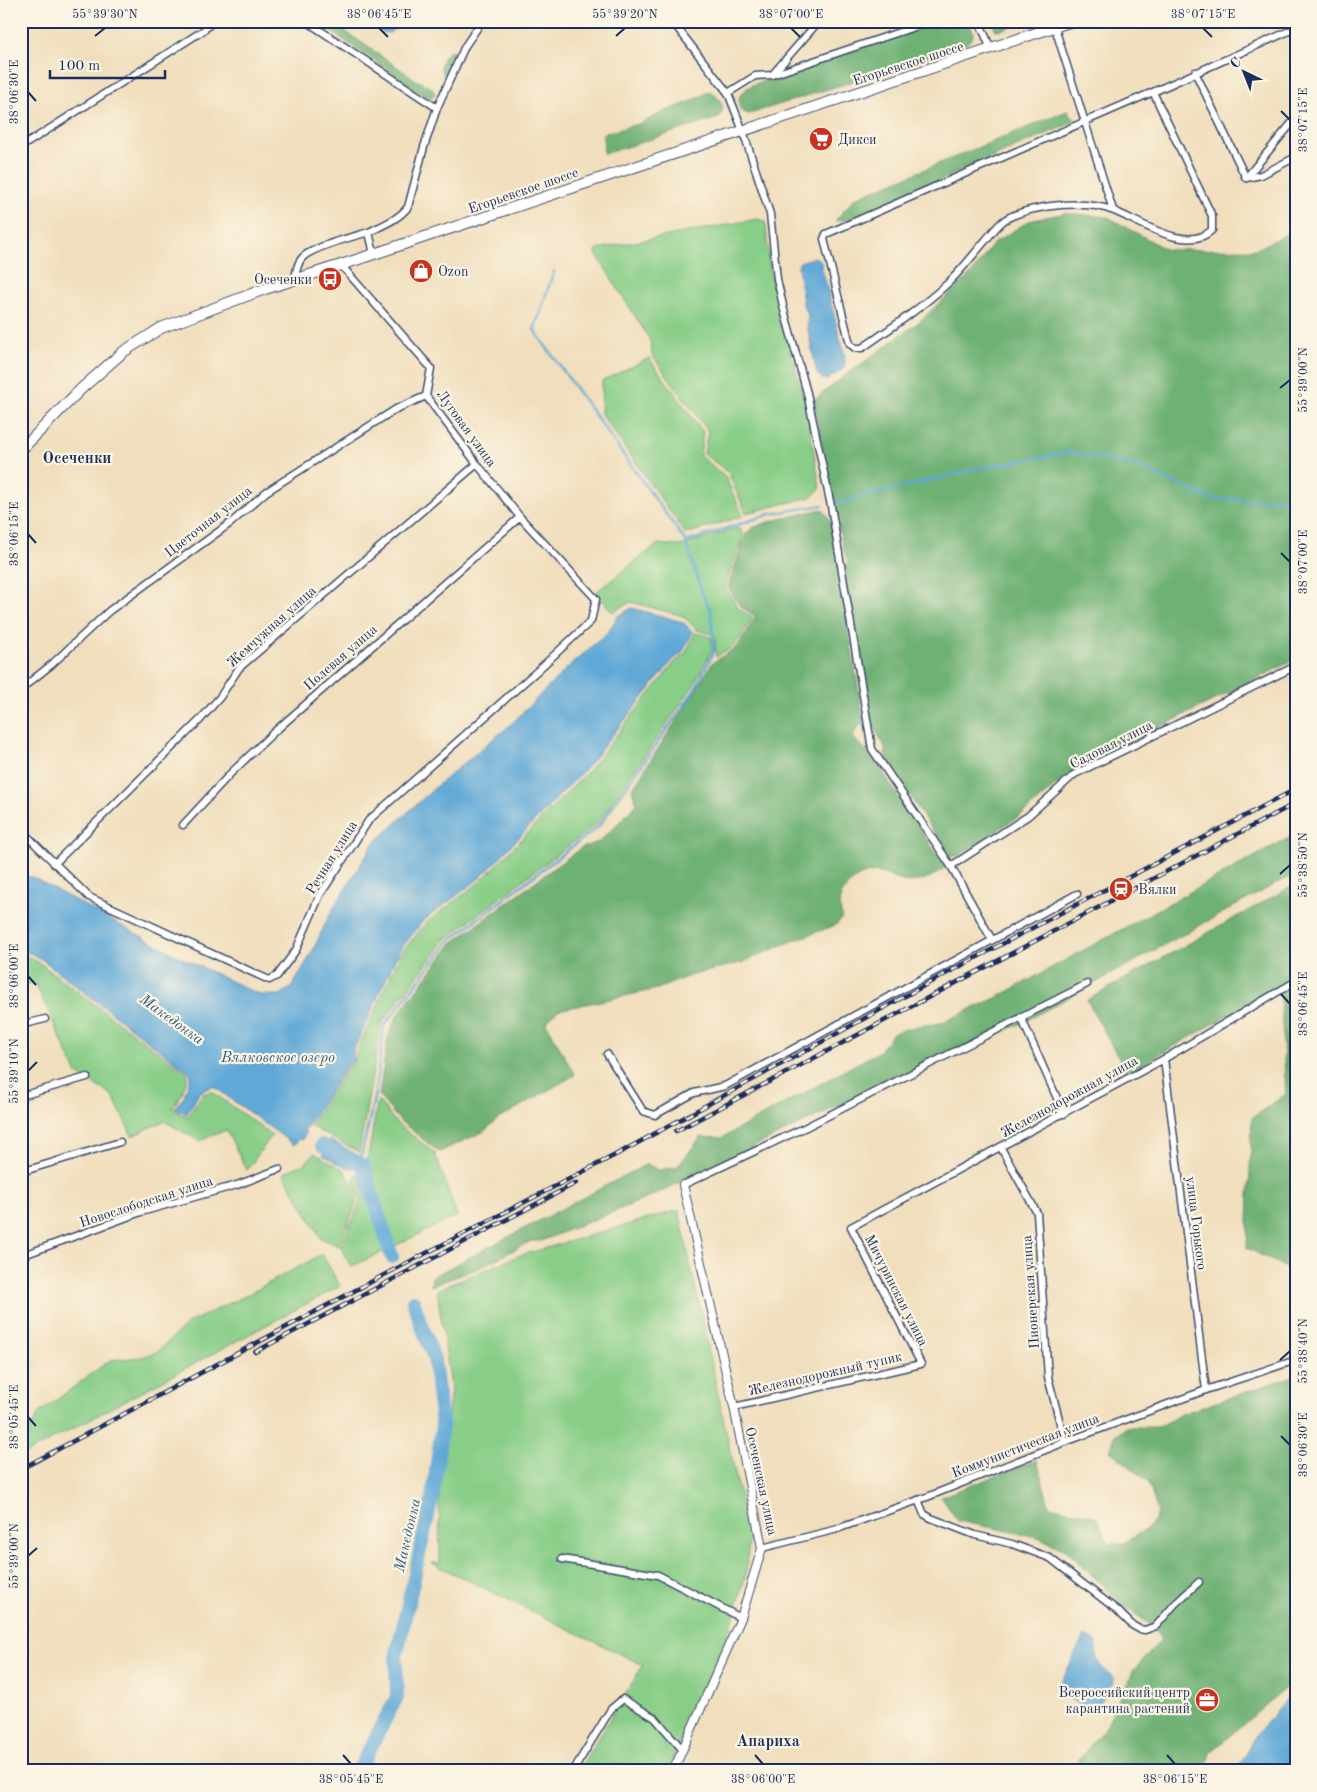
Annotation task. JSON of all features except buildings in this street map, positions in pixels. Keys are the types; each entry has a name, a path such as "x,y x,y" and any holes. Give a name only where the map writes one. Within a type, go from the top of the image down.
{"main road":[{"name":"Егорьевское шоссе","path":"21,450 81,389 123,352 161,328 295,279 1068,22"}],"street":[{"path":"21,147 204,30 213,21"},
{"path":"306,21 438,108"},
{"path":"295,279 297,266 303,257 323,247 369,232 394,220 408,207 424,147 438,108 465,46 482,21"},
{"path":"672,21 728,93 743,131 770,214 773,252 784,310 807,393 831,506 872,749 951,866 992,940"},
{"path":"772,75 819,21"},
{"path":"728,93 755,76 772,75 932,21"},
{"path":"979,21 991,49"},
{"path":"1054,28 1113,210"},
{"path":"1153,92 1212,216 1212,230 1206,235 1195,238 1178,237 1149,229 1113,210 1092,206 1061,205 1020,213 1005,220 948,283 912,313 862,348 854,348 850,344 824,239 826,234 1296,28"},
{"path":"1196,72 1246,178"},
{"path":"1246,178 1296,118"},
{"path":"1246,178 1261,175 1296,157"},
{"path":"369,232 374,254"},
{"name":"Луговая улица","path":"341,265 431,368 426,396 476,464 520,516 596,599"},
{"name":"Цветочная улица","path":"21,689 51,665 109,612 232,522 266,492 396,410 426,396"},
{"name":"Жемчужная улица","path":"54,864 200,720 220,697 239,668 476,464"},
{"name":"Полевая улица","path":"183,825 231,773 274,732 520,516"},
{"name":"Речная улица","path":"21,830 89,897 269,980 277,976 296,950 320,895 370,820 591,621 596,599"},
{"name":"Садовая улица","path":"951,866 1028,816 1075,774 1296,666"},
{"path":"607,1054 643,1111 655,1114 694,1093 725,1086 1077,894"},
{"name":"Железнодорожная улица","path":"851,1227 1164,1059 1296,981"},
{"path":"683,1185 806,1127 1087,984"},
{"path":"1021,1017 1064,1114"},
{"path":"21,1025 46,1018"},
{"name":"улица Горького","path":"1164,1059 1206,1390"},
{"path":"21,1096 87,1077"},
{"path":"21,1172 120,1142"},
{"name":"Пионерская улица","path":"1001,1148 1037,1213 1048,1377 1065,1442"},
{"name":"Новослободская улица","path":"21,1256 141,1212 237,1185 279,1170"},
{"name":"Осеченская улица","path":"673,1771 741,1618 762,1548 734,1407 683,1185"},
{"name":"Мичуринская улица","path":"851,1227 921,1364"},
{"name":"Коммунистическая улица","path":"762,1548 834,1530 918,1500 1065,1442 1206,1390 1296,1360"},
{"name":"Железнодорожный тупик","path":"734,1407 921,1364"},
{"path":"918,1500 924,1514 932,1518 975,1535 1012,1544 1050,1558 1139,1629 1145,1630 1156,1626 1175,1604 1199,1582"},
{"path":"562,1559 658,1575 741,1618"},
{"path":"572,1771 611,1709 623,1699 655,1718 682,1749"}],"green space":[{"path":"946,21 967,22 973,33 969,42 961,47 749,114 741,111 739,106 740,96 752,85 879,40"},
{"path":"990,21 1027,21 997,31"},
{"path":"330,23 333,23 416,80 432,88 435,94 431,98 425,96 329,30"},
{"path":"449,51 454,51 457,57 448,73 443,74 442,62 444,56"},
{"path":"710,91 721,103 722,110 718,118 604,154 603,134 642,123"},
{"path":"1067,111 1076,121 849,220 835,221 855,198"},
{"path":"1065,213 1108,217 1167,250 1257,249 1296,229 1296,659 1072,771 1024,813 960,855 950,857 887,761 884,745 873,725 844,572 848,562 843,547 813,401 919,322 972,273 994,243 1029,221"},
{"path":"758,219 764,221 766,225 769,262 774,288 807,411 820,489 811,497 746,513 728,472 704,454 708,431 652,355 650,340 596,254 597,249"},
{"path":"649,358 703,432 700,456 725,476 743,516 686,534 601,414 602,381"},
{"path":"822,509 830,519 864,723 858,727 853,736 871,754 945,867 931,877 920,881 908,882 881,873 867,873 854,880 844,891 839,904 842,918 836,925 787,943 744,962 692,975 657,989 558,1010 546,1023 575,1075 498,1119 483,1132 439,1152 400,1121 379,1096 388,1036 397,1016 452,943 581,848 599,842 637,804 632,789 712,663 737,647 756,617 740,606 728,587 745,535 752,528 768,522"},
{"path":"740,527 743,534 725,587 737,607 753,618 735,645 716,657 715,635 697,630 683,616 631,602 612,612 596,592 658,544 680,546"},
{"path":"695,633 711,637 712,650 693,686 598,823 446,939 381,1024 359,1152 310,1126 346,1070 354,1063 356,1053 401,953 426,923 481,881 589,770 675,662 685,654"},
{"path":"1296,834 1296,875 1279,882 1022,1023 842,1104 643,1200 541,1241 531,1241 479,1268 431,1286 432,1277 647,1164 659,1170 677,1167 701,1137 722,1138 880,1051 893,1033 918,1026 941,1023 998,997"},
{"path":"1296,884 1296,1273 1247,1248 1252,1118 1286,1094 1280,986 1127,1073 1087,1000"},
{"path":"21,953 38,962 188,1074 182,1094 172,1108 188,1117 202,1095 211,1091 272,1135 247,1170 226,1130 200,1141 164,1121 132,1136 112,1095 77,1074 35,983 21,984"},
{"path":"378,1100 397,1124 435,1153 457,1216 351,1267 341,1247 362,1198 353,1181 368,1156"},
{"path":"314,1153 344,1170 359,1197 339,1246 321,1238 283,1173 306,1163"},
{"path":"679,1210 749,1539 746,1574 732,1623 667,1771 578,1771 643,1665 432,1563 440,1563 439,1497 451,1387 437,1290 518,1256"},
{"path":"322,1254 340,1286 21,1456 21,1433 32,1427 39,1413 110,1360 142,1357 157,1352 188,1323 247,1295"},
{"path":"1296,1375 1296,1679 1210,1753 1205,1771 1070,1771 1106,1726 1134,1670 1161,1640 1153,1626 1126,1608 1067,1551 1038,1537 958,1521 941,1497 1037,1460 1049,1506 1096,1516 1109,1544 1124,1543 1151,1526 1158,1512 1148,1481 1110,1451 1115,1436 1127,1427 1159,1427 1181,1414"}],"water":[{"path":"390,21 400,22 390,33 381,32 378,29 380,25"},
{"path":"815,257 820,260 845,358 844,368 827,380 817,374 807,325 808,313 804,309 798,266 800,262"},
{"name":"Вялковское озеро","path":"632,608 683,622 693,632 682,653 673,660 587,767 481,877 423,921 399,951 353,1051 353,1062 346,1067 304,1131 306,1133 302,1140 299,1139 294,1145 213,1086 200,1092 187,1114 175,1107 184,1097 191,1074 40,958 21,949 21,876 32,877 176,955 260,995 280,995 292,987 310,956 330,914 374,843 439,784 510,725 565,670 608,632 618,616"},
{"path":"330,1140 361,1157 363,1165 352,1168 347,1167 323,1155 324,1151 321,1149 324,1142 328,1144"},
{"path":"1084,1636 1097,1642 1097,1660 1115,1679 1094,1713 1057,1691"},
{"path":"1296,1694 1296,1771 1235,1771 1247,1753 1252,1741 1269,1719 1286,1700"}],"waterway":[{"path":"361,1157 375,1094 384,1026 449,941 599,826 695,689 714,651 711,610 702,593 686,542 534,330 554,271"},
{"path":"837,503 975,469 1068,452 1131,464 1211,499 1296,500"},
{"path":"686,542 770,514 823,505"},
{"name":"Македонка","path":"322,1145 363,1165 392,1257"},
{"name":"Македонка","path":"358,1771 397,1697 396,1657 433,1494 442,1425 434,1359 413,1301"}],"railway":[{"path":"21,1469 382,1276 623,1151 949,972 1296,789"},
{"path":"676,1131 1296,803"},
{"path":"255,1352 576,1183"}],"place":[{"name":"Дикси","path":"821,139"},
{"name":"Ozon","path":"421,271"},
{"name":"Осеченки","path":"330,279"},
{"name":"Вялки","path":"1121,889"},
{"name":"Всероссийский центр карантина растений","path":"1207,1700"}],"district":[{"name":"Осеченки","path":"77,457"},
{"name":"Апариха","path":"768,1740"}]}
